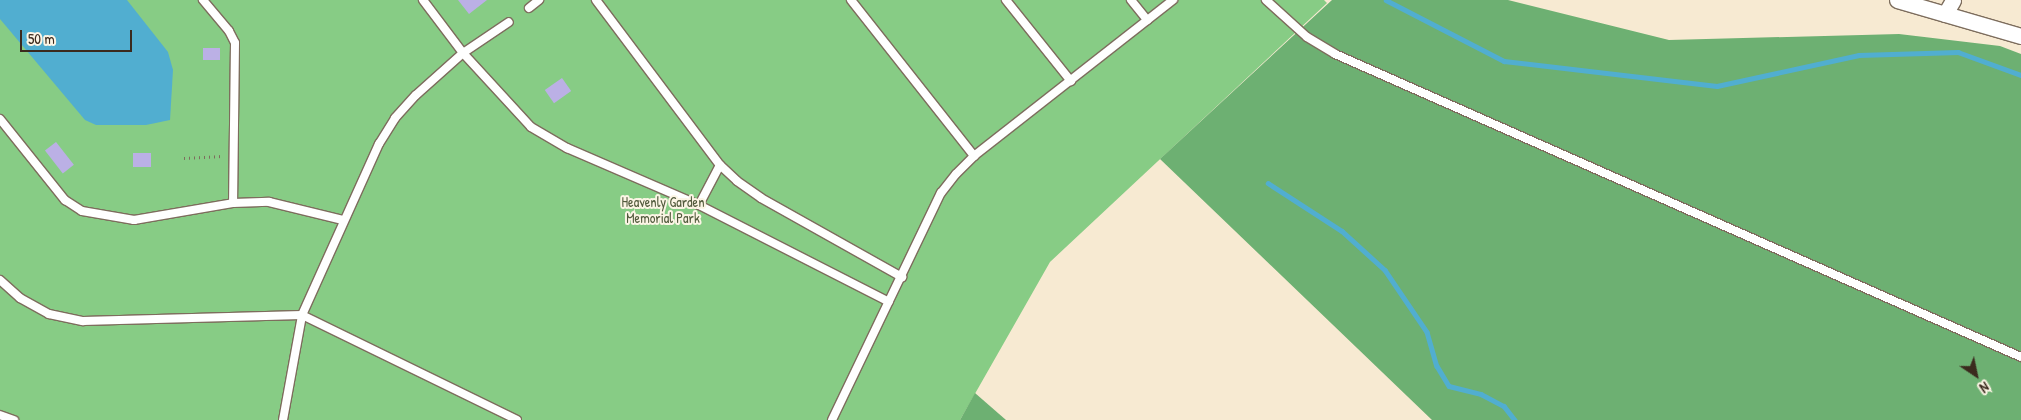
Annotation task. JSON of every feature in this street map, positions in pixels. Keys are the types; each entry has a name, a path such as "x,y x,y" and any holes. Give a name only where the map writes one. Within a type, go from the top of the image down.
{"street":[{"path":"1897,0 2019,33"},
{"path":"1945,14 1953,0"}],"lane":[{"path":"203,0 229,31 235,43 233,203"},
{"path":"423,0 463,53 531,127 568,148 699,205 889,302"},
{"path":"529,8 539,0"},
{"path":"596,0 720,165 761,198 902,277"},
{"path":"851,0 974,156"},
{"path":"1006,0 1071,81"},
{"path":"1131,0 1147,20"},
{"path":"832,420 941,193 974,156 1173,0"},
{"path":"1266,0 1308,38 1335,54 2021,357"},
{"path":"283,420 302,315 343,220 395,118 463,53 509,22"},
{"path":"0,119 65,200 82,211 134,220 233,203 268,202 298,207 343,220"},
{"path":"699,205 720,165"},
{"path":"0,280 20,298 49,314 83,321 302,315 517,420"},
{"path":"0,415 14,420"}],"path":[{"path":"184,158 234,156"}],"green space":[{"name":"Heavenly Garden Memorial Park","path":"0,0 1324,0 1327,3 1050,262 960,420 0,420"},
{"path":"1332,0 1508,0 1669,40 1899,34 2000,46 2021,54 2021,420 1432,420 1160,159"},
{"path":"975,393 1006,420 960,420"}],"water":[{"path":"0,0 127,0 168,52 173,70 170,120 146,125 96,125 85,120 0,19"}],"building":[{"path":"458,0 487,0 469,14"},
{"path":"203,48 220,48 220,60 203,60"},
{"path":"562,78 571,91 554,103 545,90"},
{"path":"56,142 74,165 63,173 45,151"},
{"path":"133,153 151,153 151,167 133,167"}],"waterway":[{"path":"1386,0 1504,61 1717,86 1859,55 1958,52 2021,75"},
{"path":"1268,183 1342,231 1385,270 1427,332 1437,366 1449,386 1481,394 1504,406 1515,420"}]}
